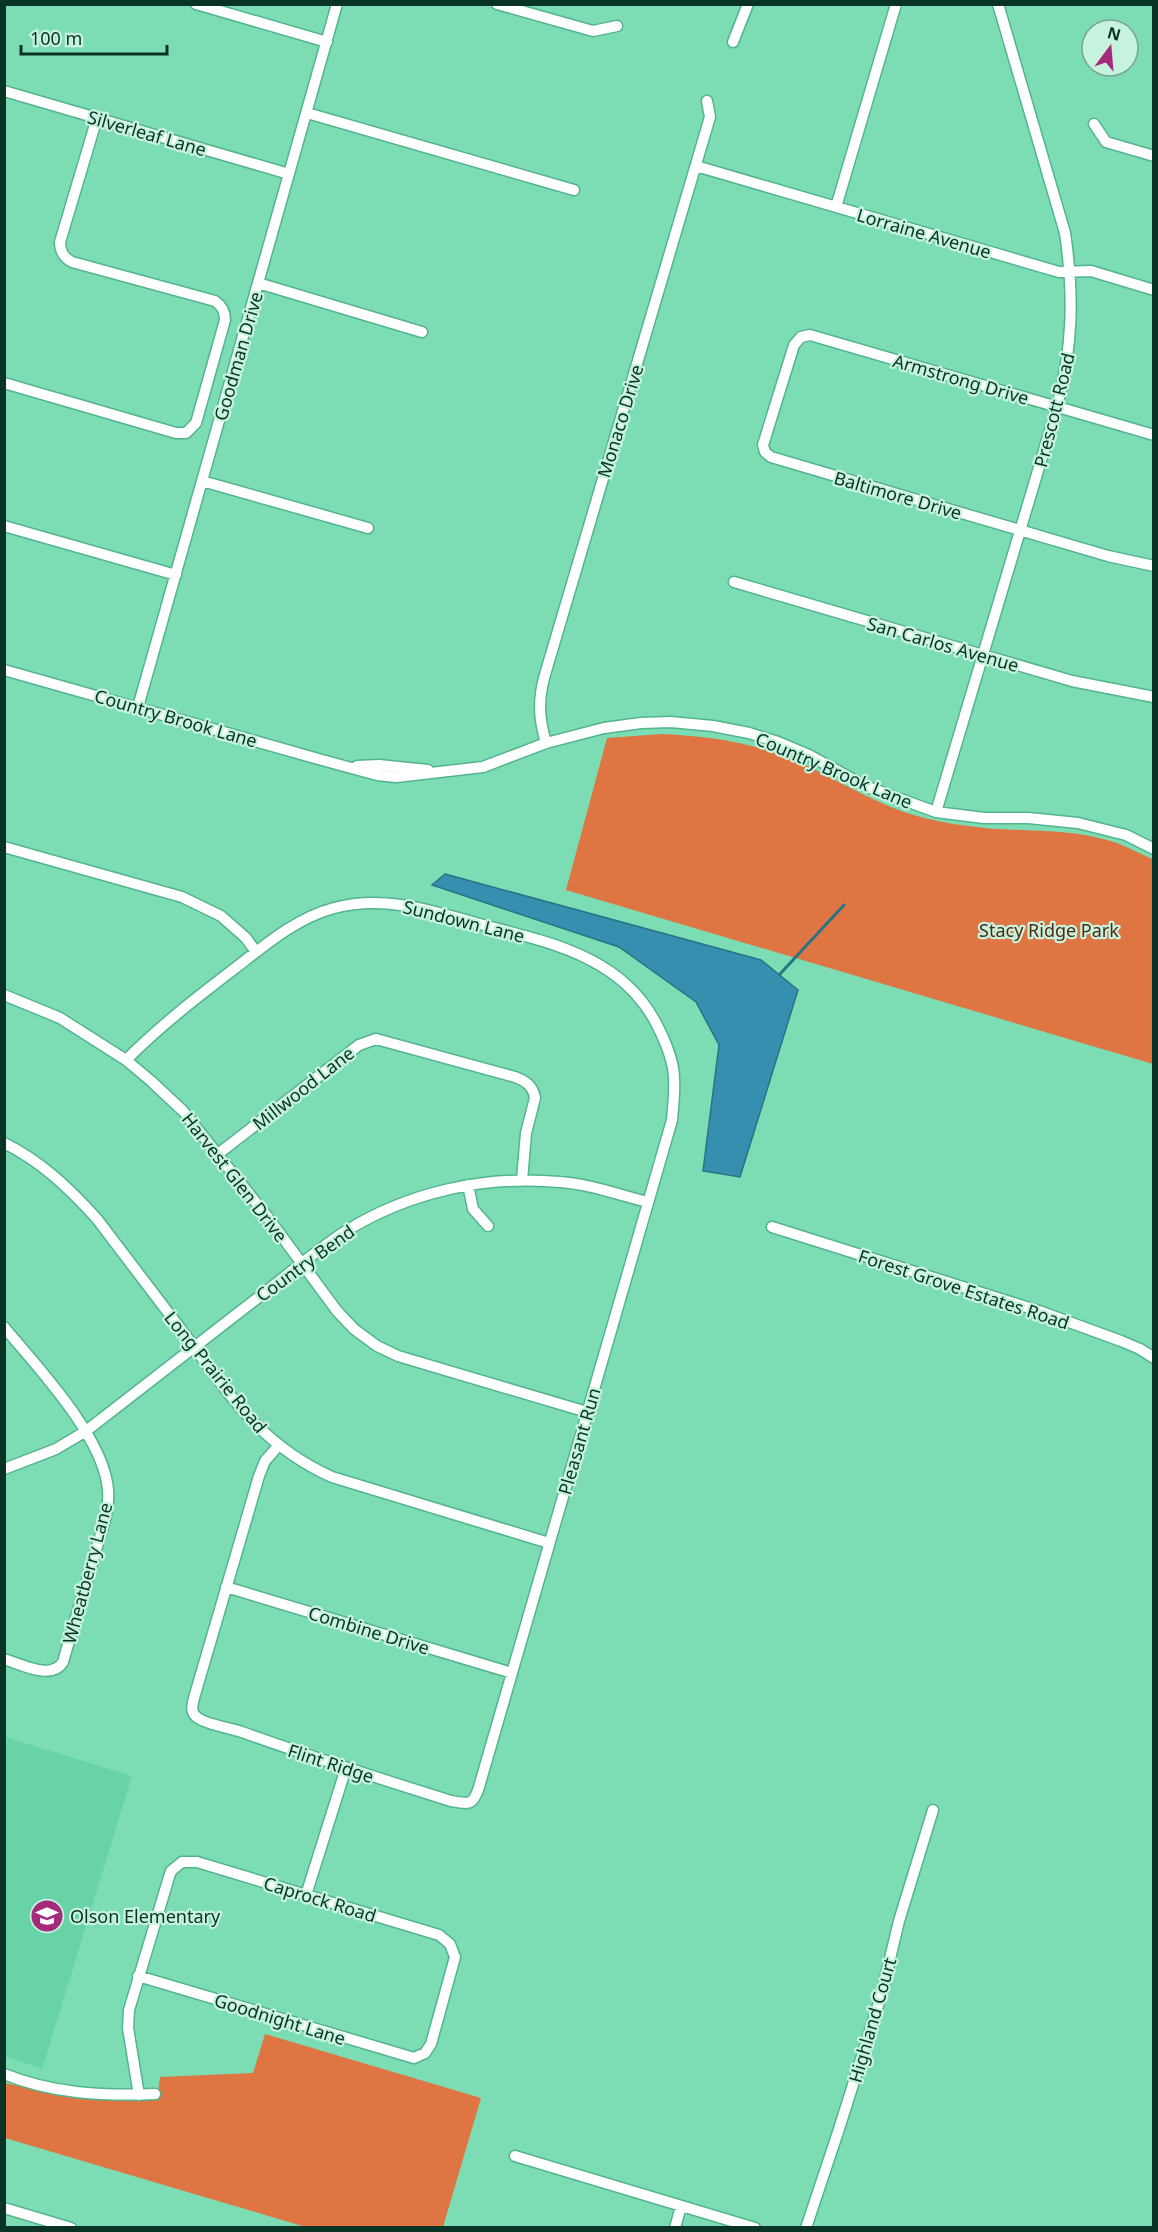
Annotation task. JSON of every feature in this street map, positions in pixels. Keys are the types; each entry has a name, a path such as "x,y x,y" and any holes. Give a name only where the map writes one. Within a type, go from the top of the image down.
{"street":[{"path":"196,4 327,42"},
{"name":"Goodman Drive","path":"138,707 337,4"},
{"path":"497,4 593,32 617,26"},
{"path":"733,42 748,4"},
{"path":"836,207 896,4"},
{"name":"Prescott Road","path":"936,812 1057,407 1066,374 1071,338 1071,272 1065,233 998,4"},
{"name":"Silverleaf Lane","path":"4,91 289,174"},
{"name":"Monaco Drive","path":"546,742 540,723 539,709 544,678 711,117 707,101"},
{"path":"307,113 574,190"},
{"path":"4,383 176,433 189,431 195,423 225,320 223,309 214,301 72,262 66,259 60,248 97,118"},
{"path":"1094,124 1106,142 1154,156"},
{"name":"Lorraine Avenue","path":"696,166 1059,272 1091,272 1154,290"},
{"path":"258,284 422,332"},
{"name":"Armstrong Drive","path":"803,336 815,336 1154,435"},
{"name":"Baltimore Drive","path":"803,336 794,345 764,442 764,449 768,455 1108,556 1154,566"},
{"path":"202,481 368,528"},
{"path":"4,526 176,575"},
{"name":"San Carlos Avenue","path":"734,582 1072,681 1154,697"},
{"name":"Country Brook Lane","path":"4,670 348,766 379,765 443,772 483,767 546,742 604,728 671,722 713,726 749,733 778,742 809,755 865,786 936,812 984,818 1028,818 1078,823 1126,836 1154,849"},
{"path":"4,847 182,897 221,916 246,938 256,952"},
{"name":"Sundown Lane","path":"126,1060 154,1032 256,952 292,927 314,914 352,904 380,902 422,908 548,943 600,963 629,986 652,1014 667,1044 674,1077"},
{"name":"Harvest Glen Drive","path":"4,995 60,1018 126,1060 183,1111 337,1311 354,1329 377,1346 398,1356 587,1412"},
{"name":"Millwood Lane","path":"218,1154 367,1041 385,1040 505,1074 523,1080 531,1087 535,1098 526,1133 522,1180"},
{"name":"Pleasant Run","path":"471,1802 476,1797 672,1120 674,1077"},
{"name":"Long Prairie Road","path":"4,1143 37,1162 79,1199 97,1219 236,1402 261,1431 278,1446 332,1477 549,1543"},
{"name":"Country Bend","path":"4,1469 56,1449 86,1431 345,1232 381,1212 427,1194 468,1185 522,1180 582,1185 648,1202"},
{"path":"468,1185 473,1209 488,1226"},
{"name":"Forest Grove Estates Road","path":"772,1227 1039,1311 1121,1341 1154,1358"},
{"name":"Wheatberry Lane","path":"4,1327 86,1431 105,1468 108,1492 107,1509 63,1662 57,1670 43,1671 4,1659"},
{"path":"226,1587 259,1476 265,1461 278,1446"},
{"name":"Combine Drive","path":"226,1587 512,1672"},
{"name":"Flint Ridge","path":"226,1587 192,1707 200,1720 451,1801 471,1802"},
{"path":"306,1895 346,1768"},
{"name":"Highland Court","path":"806,2228 881,1996 899,1921 933,1810"},
{"name":"Caprock Road","path":"138,1976 169,1877 176,1865 182,1862 196,1862 439,1935 445,1939 453,1948 454,1965 431,2044 422,2055"},
{"path":"138,1976 129,2010 128,2028 139,2095"},
{"name":"Goodnight Lane","path":"138,1976 409,2058 422,2055"},
{"path":"4,2074 29,2083 67,2091 115,2096 155,2094"},
{"path":"515,2156 754,2228"},
{"path":"675,2228 681,2206"},
{"path":"4,2208 71,2228"}],"shaded area":[{"name":"Olson Elementary","path":"5,1737 132,1776 42,2069 5,2056"}],"green space":[{"name":"Stacy Ridge Park","path":"662,734 728,741 776,753 808,766 884,804 917,816 977,827 1080,834 1119,844 1153,859 1153,1064 566,890 607,738"},
{"path":"265,2034 481,2098 443,2227 309,2228 5,2138 4,2083 68,2095 157,2100 160,2077 253,2073"}],"water":[{"path":"445,874 761,960 798,990 740,1177 703,1171 719,1045 696,1002 619,947 432,885"}],"waterway":[{"path":"780,974 844,905"}],"place":[{"name":"Olson Elementary","path":"47,1916"}]}
